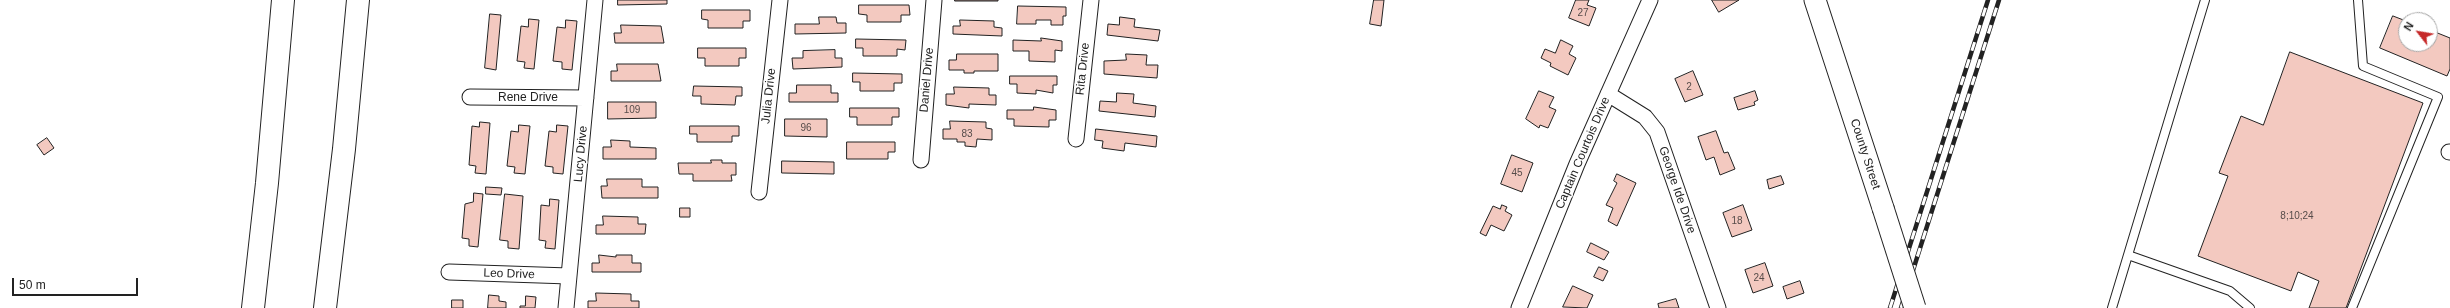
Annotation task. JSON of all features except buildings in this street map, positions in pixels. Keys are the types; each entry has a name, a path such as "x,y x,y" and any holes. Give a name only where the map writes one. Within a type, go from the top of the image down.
{"highway":[{"path":"253,308 267,183 283,0"},
{"path":"325,308 343,157 358,0"}],"main road":[{"name":"County Street","path":"1815,0 1914,308"}],"street":[{"name":"Lucy Drive","path":"566,308 595,0"},
{"name":"Julia Drive","path":"759,192 780,0"},
{"name":"Daniel Drive","path":"921,160 934,0"},
{"name":"Rita Drive","path":"1076,139 1091,0"},
{"name":"Captain Courtois Drive","path":"1520,308 1577,164 1650,0"},
{"name":"George Ide Drive","path":"1608,94 1645,117 1657,132 1718,308"},
{"name":"Rene Drive","path":"470,97 586,98"},
{"name":"Leo Drive","path":"449,272 569,276"}],"lane":[{"path":"2112,308 2205,0"},
{"path":"2352,308 2438,97 2363,66 2358,0"},
{"path":"2128,255 2230,291 2250,308"}],"railway":[{"path":"1890,308 1988,0"},
{"path":"1901,308 1999,0"}]}
